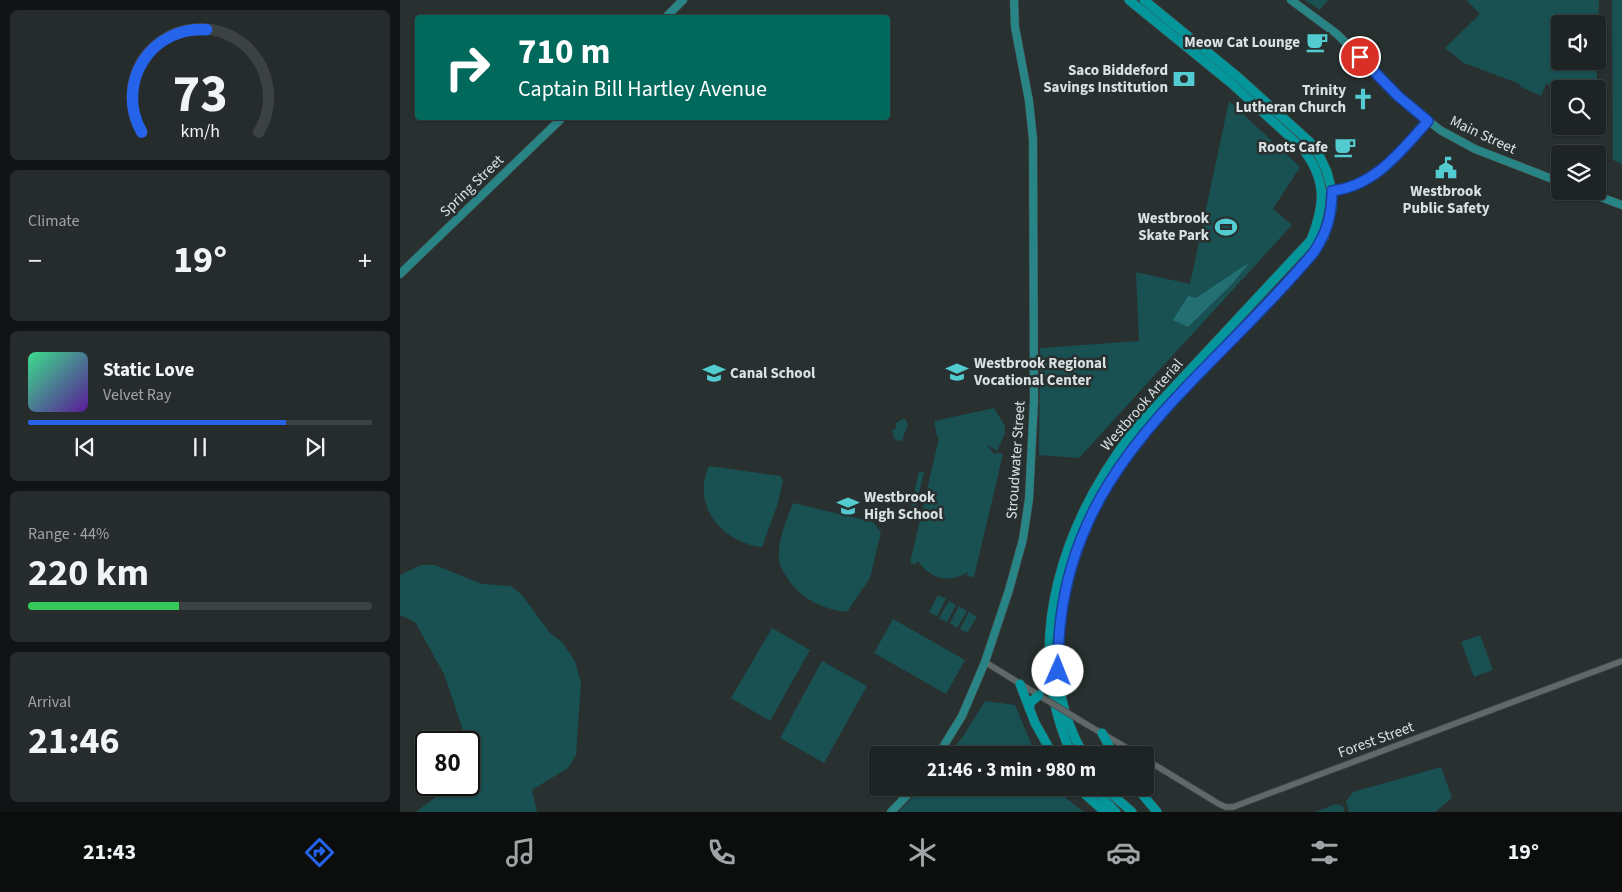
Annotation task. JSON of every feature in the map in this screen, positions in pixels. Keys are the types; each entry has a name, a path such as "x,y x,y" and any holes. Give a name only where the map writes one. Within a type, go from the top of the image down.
{"highway":[{"path":"1129,0 1216,70 1303,149 1317,170 1322,193"},
{"path":"1144,0 1238,77 1310,142 1323,163 1332,191"},
{"name":"Westbrook Arterial","path":"1080,746 1062,710 1058,656 1060,626 1068,579 1090,518 1112,477 1144,433 1314,252 1324,237 1330,221 1332,191"},
{"name":"Westbrook Arterial","path":"1068,746 1056,714 1050,686 1049,652 1058,583 1074,530 1103,473 1135,429 1311,240 1318,221 1322,193"},
{"path":"1020,684 1029,708 1048,746"},
{"path":"1029,708 1033,699 1042,697"},
{"path":"1102,733 1109,746"},
{"path":"1087,796 1105,812"},
{"path":"1101,796 1116,812"},
{"path":"1114,796 1132,812"},
{"path":"1143,796 1157,812"}],"main road":[{"path":"668,15 683,0"},
{"name":"Stroudwater Street","path":"944,746 962,716 985,662 1024,539 1029,499 1033,443 1033,139 1029,100 1016,27 1014,0"},
{"name":"Main Street","path":"1290,0 1337,34 1398,96 1449,136 1475,149 1551,179"},
{"name":"Spring Street","path":"400,274 560,120"},
{"path":"1322,193 1363,182 1376,175 1428,121"},
{"path":"1606,199 1622,205"},
{"path":"891,812 906,796"}],"street":[{"name":"Forest Street","path":"1154,764 1219,804 1232,807 1622,661"},
{"path":"985,662 1124,746"}],"shaded area":[{"path":"1305,0 1328,0 1320,10"},
{"path":"1466,0 1599,0 1599,15 1551,15 1551,70 1597,70 1597,80 1551,80 1551,86 1546,84 1541,96 1519,86 1520,84 1464,63 1445,48 1480,14"},
{"path":"1612,0 1622,0 1622,164 1613,160"},
{"path":"1229,101 1300,167 1273,209 1292,225 1079,458 1039,455 1040,348 1139,341 1136,272 1190,284"},
{"path":"1250,262 1232,284 1188,327 1173,320 1188,296 1196,298"},
{"path":"994,408 1005,426 1005,433 997,451 986,444 995,455 996,452 1003,454 974,577 967,576 968,572 954,578 940,578 928,572 918,561 916,564 910,563 939,438 937,437 934,421"},
{"path":"904,418 908,424 902,440 898,441 894,438 892,430 896,428 896,423"},
{"path":"709,466 780,476 783,480 778,503 762,547 734,538 714,520 707,508 704,495 704,481"},
{"path":"919,471 924,472 913,519 909,518"},
{"path":"793,503 873,522 881,532 870,578 847,612 819,605 803,595 796,589 782,570 779,561 780,545 783,530"},
{"path":"421,565 435,565 482,584 511,586 522,595 550,633 562,642 575,661 581,683 576,755 568,768 532,790 537,812 416,812 437,796 480,796 480,731 463,731 444,674 415,622 400,615 400,575"},
{"path":"938,595 946,599 937,616 929,612"},
{"path":"949,601 956,605 947,622 939,618"},
{"path":"959,606 967,611 957,628 950,623"},
{"path":"969,612 977,617 967,633 960,629"},
{"path":"893,619 965,660 946,694 874,653"},
{"path":"772,628 810,650 770,721 731,698"},
{"path":"1480,635 1493,670 1474,677 1461,642"},
{"path":"822,661 867,686 824,763 780,738"},
{"path":"985,701 1015,705 1032,746 955,746"},
{"path":"1441,767 1452,798 1435,812 1349,812 1346,801 1353,792"},
{"path":"914,796 1064,796 1084,812 898,812"},
{"path":"1336,804 1343,806 1344,812 1315,812"}],"place":[{"name":"Meow Cat Lounge","path":"1317,42"},
{"name":"Saco Biddeford Savings Institution","path":"1184,79"},
{"name":"Trinity Lutheran Church","path":"1363,99"},
{"name":"Roots Cafe","path":"1345,147"},
{"name":"Westbrook Public Safety","path":"1446,168"},
{"name":"Westbrook Skate Park","path":"1226,227"},
{"name":"Westbrook Regional Vocational Center","path":"957,372"},
{"name":"Canal School","path":"714,373"},
{"name":"Westbrook High School","path":"848,506"}],"route":[{"path":"1058,671 1058,641 1062,610 1077,548 1100,497 1121,462 1156,419 1302,267 1314,252 1324,237 1330,221 1332,191 1339,191 1376,175 1428,121 1398,96 1360,57"}]}
